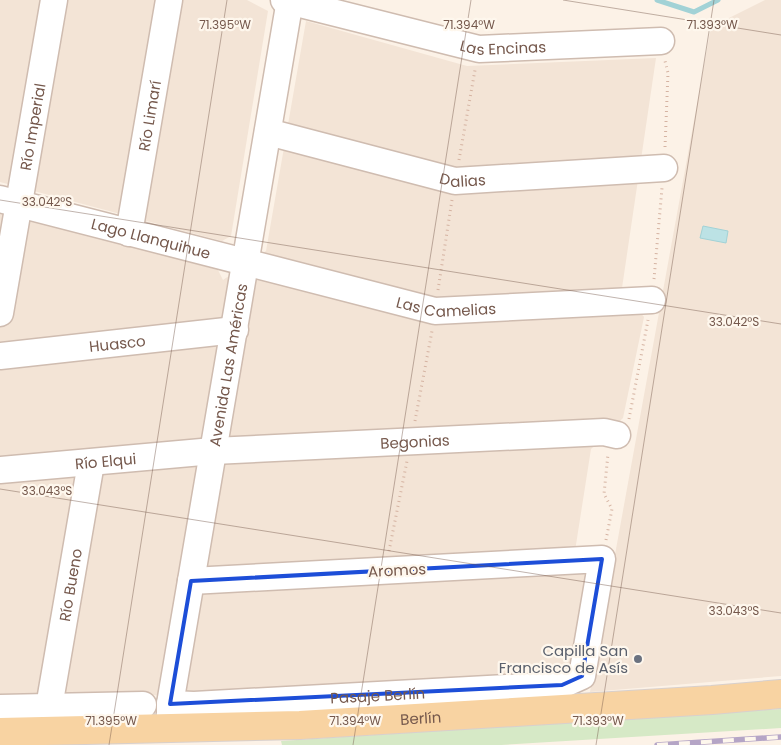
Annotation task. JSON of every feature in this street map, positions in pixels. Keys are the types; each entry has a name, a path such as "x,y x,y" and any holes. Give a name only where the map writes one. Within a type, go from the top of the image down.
{"main road":[{"name":"Berlín","path":"0,732 170,716 300,725 712,700 781,694"}],"street":[{"name":"Río Imperial","path":"0,312 9,201 54,0"},
{"name":"Río Limarí","path":"129,233 169,0"},
{"name":"Las Encinas","path":"288,0 479,50 661,41"},
{"name":"Avenida Las Américas","path":"170,716 268,132 288,0"},
{"name":"Dalias","path":"268,132 455,181 664,168"},
{"name":"Lago Llanquihue","path":"9,201 245,262"},
{"name":"Las Camelias","path":"245,262 435,311 652,300"},
{"name":"Huasco","path":"0,356 235,330"},
{"name":"Begonias","path":"213,451 604,432 617,435"},
{"name":"Río Elqui","path":"0,470 213,451"},
{"name":"Río Bueno","path":"49,707 92,463"},
{"name":"Aromos","path":"191,582 602,559"},
{"name":"Pasaje Berlín","path":"170,716 194,705 562,684 582,676 602,559"},
{"path":"0,708 143,705"}],"path":[{"path":"602,559 612,508 604,494 607,455 617,435 630,419 652,300 664,168 668,73 661,41"}],"highlighted area":[{"path":"602,559 582,676 562,685 170,704 191,581"}],"shaded area":[{"path":"0,0 247,0 268,11 231,236 222,241 0,182"},
{"path":"765,0 781,0 781,676 590,692 711,27"},
{"path":"306,21 467,66 656,58 622,288 644,317 623,418 591,449 575,551 586,579 568,677 203,698 151,695 62,700 0,700 0,212 218,270 223,280 266,251"}],"green space":[{"path":"781,709 781,728 501,745 282,745 281,741"}],"water":[{"path":"703,226 728,231 726,243 700,238"}],"waterway":[{"path":"657,0 694,12 718,0"}],"railway":[{"path":"657,745 781,737"}],"place":[{"name":"Capilla San Francisco de Asís","path":"638,659"}]}
